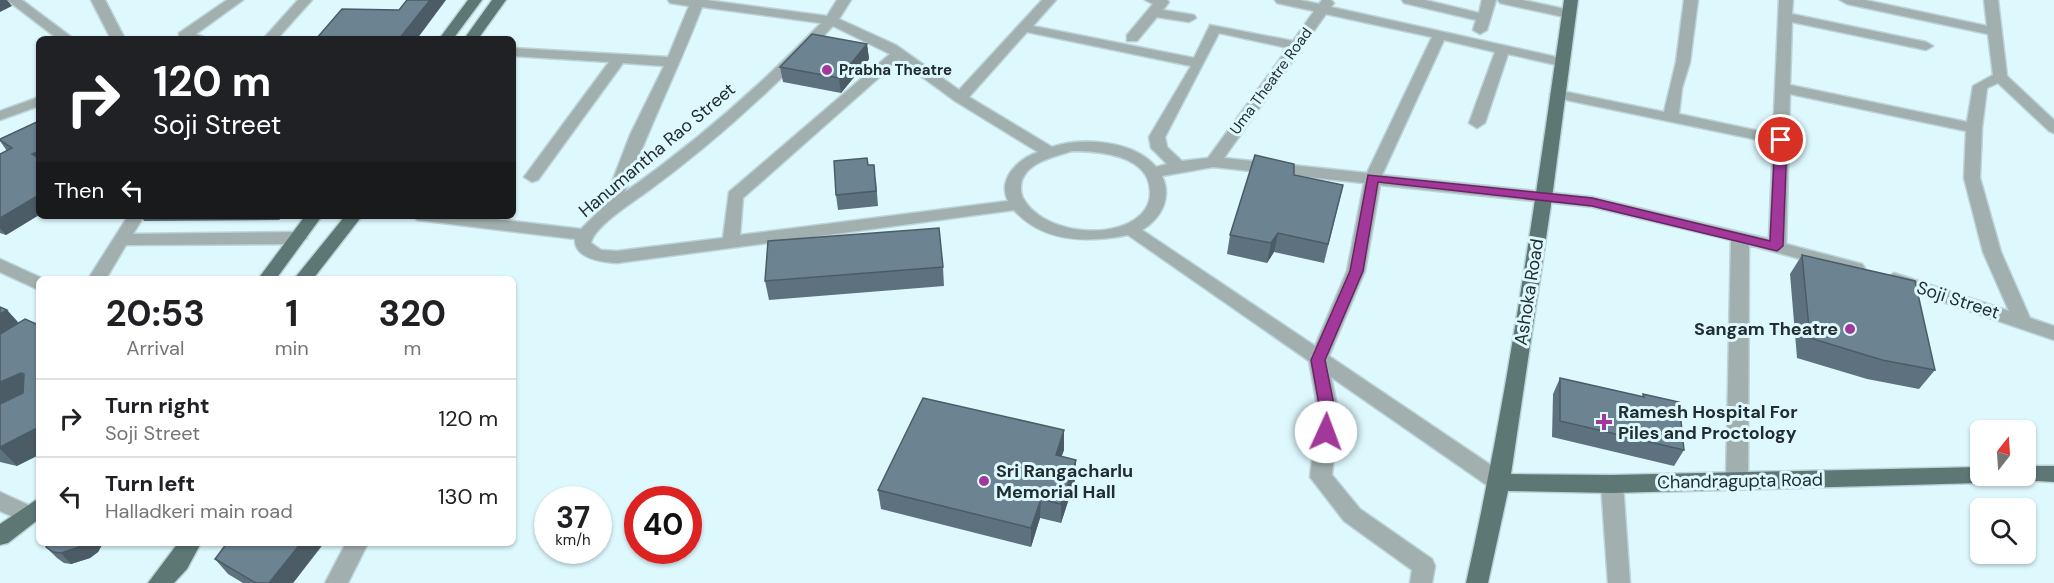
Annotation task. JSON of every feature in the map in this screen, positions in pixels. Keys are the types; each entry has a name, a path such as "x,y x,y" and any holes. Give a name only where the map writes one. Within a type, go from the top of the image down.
{"main road":[{"path":"448,36 475,0"},
{"path":"473,36 499,0"},
{"name":"Ashoka Road","path":"1477,583 1499,482 1544,198 1570,7"},
{"path":"269,276 312,219"},
{"path":"305,276 352,219"},
{"path":"2036,474 2054,474"},
{"name":"Chandragupta Road","path":"1499,482 1612,484 1970,475"},
{"path":"0,536 33,510"},
{"path":"159,583 179,562 188,546"}],"street":[{"path":"14,0 63,36"},
{"path":"98,0 116,36"},
{"path":"184,36 236,0"},
{"path":"273,36 305,0"},
{"path":"675,0 698,1 831,20 899,53 960,98 1047,151"},
{"name":"Hanumantha Rao Street","path":"585,236 610,210 681,160 790,63 831,20 844,0"},
{"path":"960,98 1049,0"},
{"path":"1282,0 1325,5 1416,31 1561,62"},
{"path":"1409,0 1433,3 1484,18"},
{"path":"1475,43 1489,0"},
{"path":"1505,0 1570,7"},
{"path":"1671,116 1675,88 1683,62 1691,0"},
{"path":"1777,246 1786,0"},
{"path":"1847,0 1993,31"},
{"path":"1990,0 2000,77 2054,128"},
{"path":"610,210 638,135 673,62 698,1"},
{"path":"1416,31 1433,3"},
{"name":"Uma Theatre Road","path":"1213,162 1325,5"},
{"path":"1132,38 1153,6 1189,18"},
{"path":"1786,17 1926,46"},
{"path":"1025,28 1199,63"},
{"path":"1178,166 1159,148 1157,137 1199,63 1215,28 1296,46"},
{"path":"1420,583 1424,566 1352,515 1321,477 1328,410 1318,360 1356,271 1372,178 1439,36"},
{"path":"1477,123 1503,49"},
{"path":"516,52 673,62"},
{"path":"731,242 735,196 899,53"},
{"path":"532,177 619,58"},
{"path":"2000,77 1980,86 1974,128 1972,178 1992,252 2022,320"},
{"path":"1783,88 1974,128"},
{"path":"1557,94 1781,140"},
{"path":"0,116 36,101"},
{"path":"1078,146 1118,151 1139,160 1154,173 1160,188 1159,204 1148,218 1130,229 1109,235 1064,234 1043,227 1026,217 1016,205 1012,192 1013,180 1020,168 1032,158 1047,151 1078,146"},
{"name":"Soji Street","path":"1154,173 1178,166 1213,162 1592,202 1777,246 2022,320 2054,333"},
{"path":"447,219 585,236 582,242 585,249 593,253 616,257 1016,205"},
{"path":"100,276 133,219"},
{"path":"1130,229 1499,482"},
{"path":"1737,481 1740,237"},
{"path":"121,240 298,238"},
{"path":"0,265 36,283"},
{"path":"1612,484 1619,583"},
{"path":"0,501 33,510"},
{"path":"336,583 355,546"}],"building":[{"path":"407,0 430,0 401,36 319,36 342,9 399,10"},
{"path":"812,34 867,44 839,78 780,67"},
{"path":"36,122 36,152 32,154 36,156 36,197 0,218 0,154 12,148 0,139"},
{"path":"1255,155 1294,164 1294,175 1343,185 1328,244 1278,233 1271,243 1230,235"},
{"path":"867,158 868,165 874,165 876,191 836,195 834,161"},
{"path":"939,228 943,267 765,281 768,241"},
{"name":"Sangam Theatre","path":"1802,255 1915,281 1935,370 1882,360 1810,338"},
{"path":"0,307 7,310 0,314"},
{"path":"25,319 36,324 36,429 0,447 0,404 23,393 24,374 21,373 0,382 0,334"},
{"path":"1560,378 1644,397 1643,394 1679,402 1684,450 1560,421"},
{"name":"Sri Rangacharlu Memorial Hall","path":"923,398 1064,430 1056,455 1076,460 1061,504 1041,499 1031,528 878,490"},
{"path":"80,546 61,553 53,552 46,547"},
{"path":"225,546 299,546 269,583 256,583 215,559"}],"place":[{"name":"Prabha Theatre","path":"827,70"},
{"name":"Sangam Theatre","path":"1850,329"},
{"name":"Ramesh Hospital For Piles and Proctology","path":"1604,422"},
{"name":"Sri Rangacharlu Memorial Hall","path":"984,481"}],"route":[{"path":"1326,432 1328,410 1318,360 1356,271 1372,178 1592,202 1777,246 1781,140"}]}
